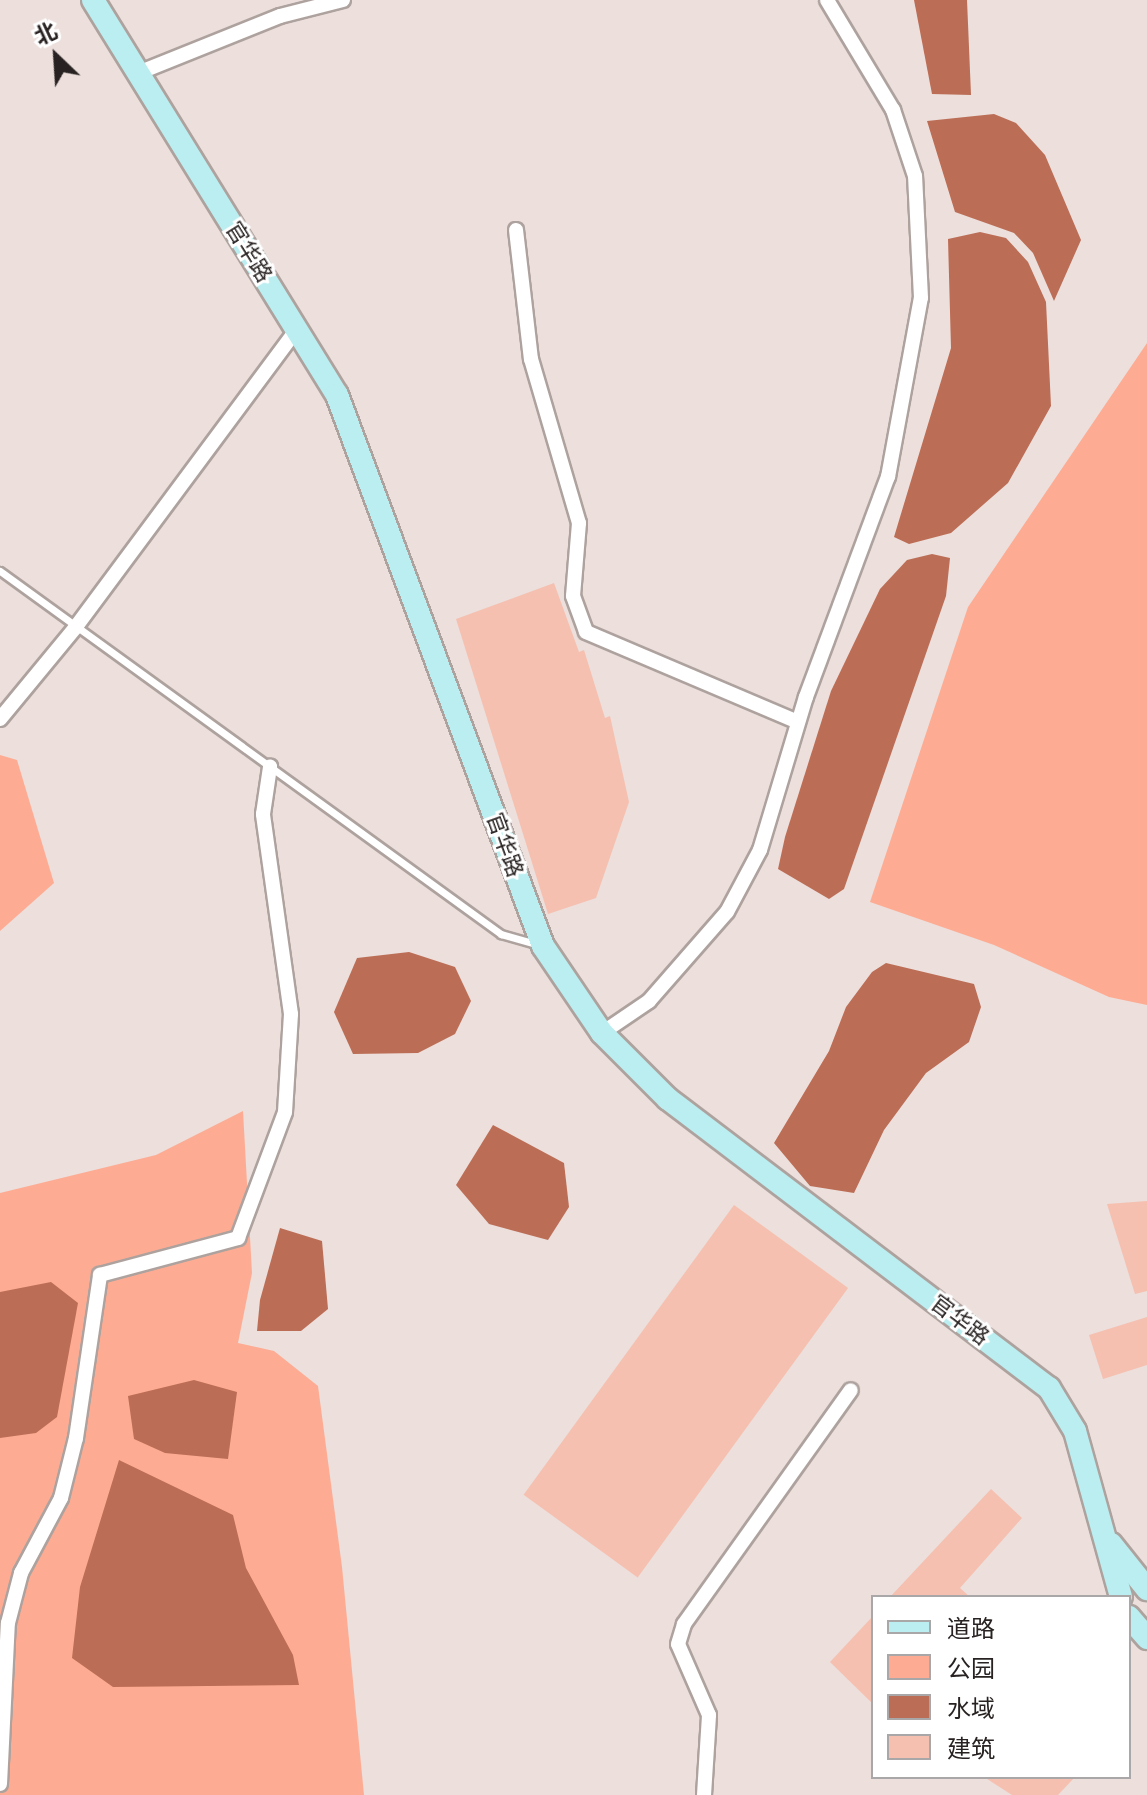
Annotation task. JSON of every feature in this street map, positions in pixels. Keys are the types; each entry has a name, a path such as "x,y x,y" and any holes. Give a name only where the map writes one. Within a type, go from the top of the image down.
{"main road":[{"name":"官华路","path":"93,0 337,395 543,946 602,1033 668,1099 1049,1388 1075,1431 1090,1499 1105,1537 1120,1595"},
{"name":"官华路","path":"1105,1537 1145,1581"},
{"path":"1131,1619 1147,1638"}],"street":[{"path":"138,73 280,16 343,0"},
{"path":"602,1033 649,1001 727,912 760,850 798,722 888,477 921,298 915,176 893,110 827,0"},
{"path":"516,230 531,359 579,523 573,596 586,632 798,722"},
{"path":"0,719 75,628 297,329"},
{"path":"0,1784 8,1623 21,1573 61,1498 76,1438 100,1275 238,1238 285,1112 291,1014 263,814 270,767"},
{"path":"704,1795 709,1715 678,1644 684,1624 851,1390"}],"lane":[{"path":"0,571 501,934 543,946"}],"green space":[{"path":"1147,343 1147,1005 1109,997 994,945 870,902 968,607"},
{"path":"0,755 17,760 54,883 0,931"},
{"path":"243,1111 252,1273 238,1343 274,1351 318,1386 342,1567 364,1795 0,1795 0,1193 156,1155"}],"water":[{"path":"914,0 967,0 971,95 932,94"},
{"path":"994,114 1016,123 1045,155 1081,240 1054,301 1033,253 1014,233 955,212 927,121"},
{"path":"980,232 1006,238 1028,262 1046,302 1051,406 1008,483 951,533 909,544 894,537 951,348 948,239"},
{"path":"932,554 950,558 946,596 844,889 829,899 778,869 785,837 831,691 880,589 907,560"},
{"path":"409,952 455,967 471,1001 455,1034 418,1053 353,1054 334,1012 357,958"},
{"path":"886,963 974,984 981,1007 969,1042 926,1073 884,1130 854,1193 810,1186 774,1143 829,1051 846,1007 872,972"},
{"path":"493,1125 564,1163 569,1207 548,1240 489,1224 456,1185"},
{"path":"280,1228 322,1241 328,1309 301,1331 257,1331 260,1300"},
{"path":"51,1282 78,1303 57,1417 36,1433 0,1438 0,1292"},
{"path":"194,1380 237,1392 228,1459 165,1453 134,1439 128,1396"},
{"path":"119,1460 233,1515 246,1568 293,1655 299,1685 113,1687 72,1658 80,1587"}],"building":[{"path":"554,583 579,652 584,650 605,718 610,716 629,802 596,898 548,914 456,619"},
{"path":"1147,1201 1147,1291 1135,1294 1107,1204"},
{"path":"734,1205 848,1288 638,1578 524,1495"},
{"path":"1147,1317 1147,1365 1103,1379 1089,1335"},
{"path":"991,1489 1022,1518 960,1588 968,1595 892,1595"},
{"path":"871,1618 871,1702 830,1662"},
{"path":"987,1779 1073,1779 1058,1795 1012,1795"}]}
